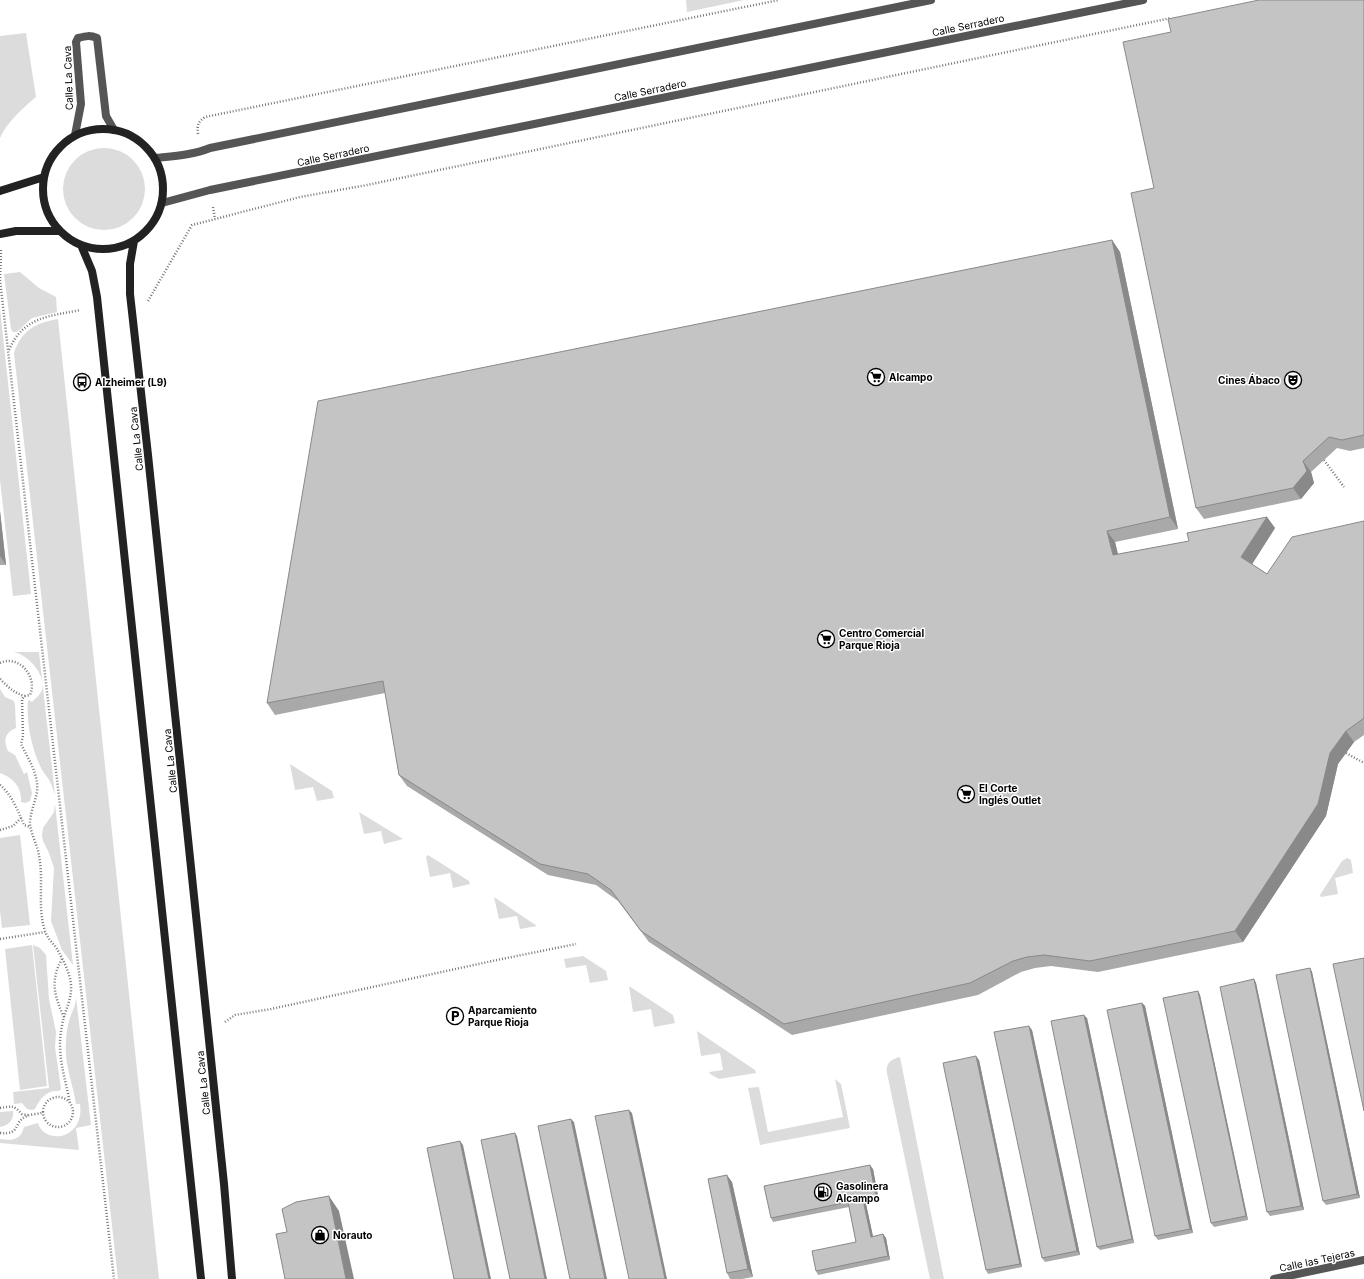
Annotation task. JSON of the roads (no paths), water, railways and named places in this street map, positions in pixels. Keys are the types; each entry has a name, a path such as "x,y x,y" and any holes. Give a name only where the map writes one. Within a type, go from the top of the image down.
{"main road":[{"path":"94,130 114,130 137,140 147,148 155,158 162,179 162,202 152,225 144,234 134,241 108,249 94,249 81,245 70,239 60,232 51,220 45,206 42,192 44,177 50,161 61,146 75,135 94,130"},
{"path":"0,191 44,177"},
{"path":"0,234 16,231 60,232"},
{"name":"Calle La Cava","path":"134,241 130,264 130,294 150,471 232,1279"},
{"path":"81,245 92,271 98,314 201,1279"}],"street":[{"path":"155,158 201,152 218,146 931,0"},
{"name":"Calle Serradero","path":"162,202 210,190 1143,0"},
{"name":"Calle La Cava","path":"75,135 81,104 76,42 78,38 90,35 97,38 106,116 114,130"},
{"name":"Calle las Tejeras","path":"1274,1279 1364,1260"}],"place":[{"name":"Alcampo","path":"876,377"},
{"name":"Cines Ábaco","path":"1293,380"},
{"name":"Alzheimer (L9)","path":"82,382"},
{"name":"Centro Comercial Parque Rioja","path":"826,639"},
{"name":"El Corte Inglés Outlet","path":"966,794"},
{"name":"Aparcamiento Parque Rioja","path":"455,1016"},
{"name":"Gasolinera Alcampo","path":"823,1192"},
{"name":"Norauto","path":"320,1235"}]}
